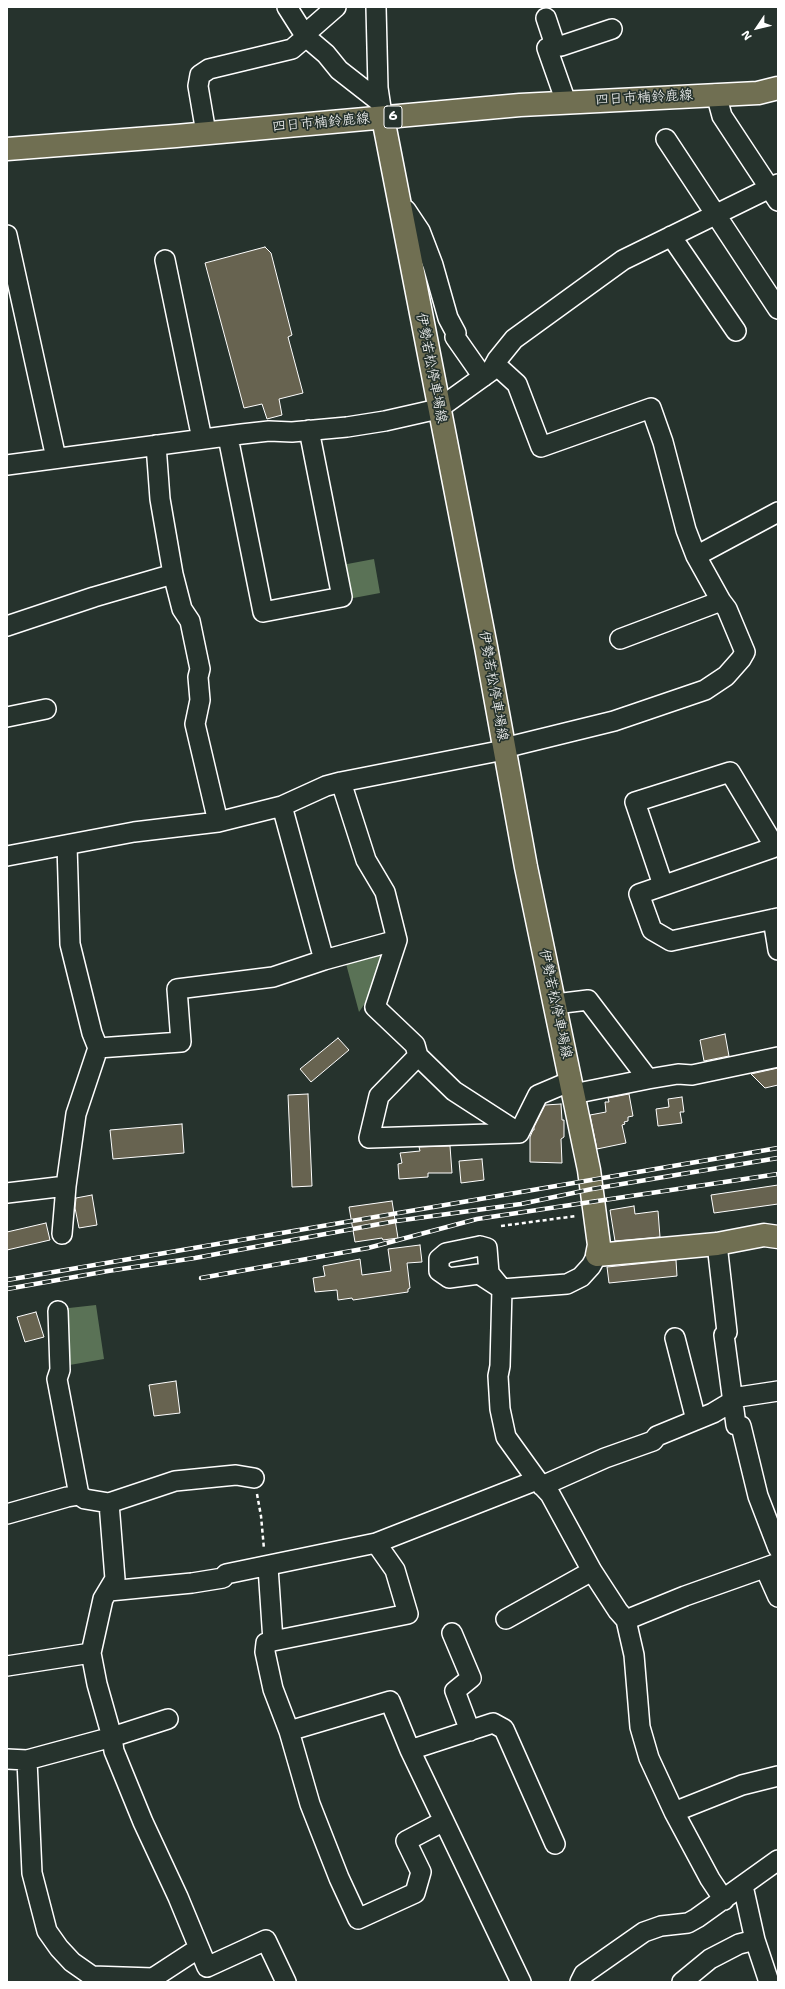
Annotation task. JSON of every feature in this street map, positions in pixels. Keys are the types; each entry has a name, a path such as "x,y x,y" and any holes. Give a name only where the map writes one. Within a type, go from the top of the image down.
{"main road":[{"name":"四日市楠鈴鹿線","path":"7,149 206,134 381,110 520,105 758,93 778,88"},
{"name":"伊勢若松停車場線","path":"381,110 486,648 504,749 596,1213 599,1245 597,1255"},
{"path":"597,1255 717,1244 764,1235 778,1237"}],"street":[{"path":"287,7 305,36 326,54 339,70 381,110"},
{"path":"206,134 198,86 200,75 209,69 292,49 336,7"},
{"path":"376,7 378,88 381,110"},
{"path":"546,18 555,45"},
{"path":"566,102 547,48 555,45 561,46 612,29"},
{"path":"7,465 269,431 292,432 362,425 438,408 489,370 514,339 530,326 557,309 623,260 715,214 775,191 722,116 716,94"},
{"path":"666,139 778,309"},
{"path":"7,856 134,832 218,822 282,806 326,786 341,782 504,749 614,721 705,690 726,676 741,659 745,652 727,608 721,601 696,556 686,530 663,442 651,408 541,448 517,384 489,370 455,337 456,333 448,318 433,265 420,231 406,210 400,208"},
{"path":"7,235 56,458"},
{"path":"671,236 736,331"},
{"path":"165,260 202,439"},
{"path":"228,437 263,612 342,597 309,430"},
{"path":"156,445 160,499 174,574 182,609 190,621 200,668 198,677 200,700 196,724 218,822"},
{"path":"696,556 778,512"},
{"path":"7,626 94,597 174,574"},
{"path":"620,640 721,601"},
{"path":"7,717 46,708"},
{"path":"663,885 635,802 730,772 776,846 639,894 652,930 671,941 775,919 778,950"},
{"path":"341,782 366,860 385,892 397,940 388,973 375,1007 415,1045 418,1056 454,1091 519,1133"},
{"path":"282,806 324,960"},
{"path":"62,1234 66,1186 76,1114 98,1048 92,1033 70,944 67,845"},
{"path":"98,1048 182,1042 177,989 273,977 324,960 397,940"},
{"path":"555,1004 588,1000 648,1079"},
{"path":"418,1056 379,1096 369,1138 519,1133"},
{"path":"519,1133 538,1095 572,1087 648,1079 678,1074 692,1075 778,1057"},
{"path":"7,1193 66,1186"},
{"path":"717,1244 727,1332 724,1335 736,1425 740,1426 758,1496 778,1548"},
{"path":"597,1255 591,1266 581,1277 567,1284 502,1289 500,1366 498,1376 500,1409 506,1437 550,1494 592,1571 618,1611 626,1620 634,1655 640,1727 649,1758 674,1812 710,1879 724,1900"},
{"path":"58,1311 60,1370 57,1379 79,1495"},
{"path":"675,1338 696,1420"},
{"path":"109,1591 192,1583 223,1578 226,1574 266,1567 376,1543 653,1441 657,1436 696,1420 733,1400 778,1391"},
{"path":"7,1514 79,1495 85,1499 109,1503 175,1481 236,1475 254,1478"},
{"path":"109,1503 115,1579 103,1599 91,1653 97,1684 112,1737 114,1751 143,1822 207,1968 266,1940 286,1982"},
{"path":"376,1543 395,1570 408,1614 266,1643 265,1652 273,1689 289,1731 310,1804 339,1878 358,1919 414,1893 422,1872 406,1841 444,1821"},
{"path":"626,1620 703,1589 772,1566 778,1597"},
{"path":"266,1567 273,1641"},
{"path":"506,1618 592,1571"},
{"path":"452,1633 471,1678 455,1691 470,1731"},
{"path":"7,1666 91,1653"},
{"path":"289,1731 390,1701 410,1750 522,1982"},
{"path":"7,1758 27,1760 112,1737 168,1719"},
{"path":"410,1750 493,1723 504,1729 555,1844"},
{"path":"27,1760 32,1873 47,1931 59,1948 90,1979 153,1978 199,1948"},
{"path":"674,1812 742,1785 778,1776"},
{"path":"580,1982 584,1974 644,1932 661,1926 688,1923 724,1900 778,1860"},
{"path":"743,1886 755,1940 769,1982"},
{"path":"682,1982 710,1959 739,1944 755,1940"}],"path":[{"path":"501,1226 596,1213"},
{"path":"254,1478 261,1516 266,1567"}],"green space":[{"path":"374,559 380,593 348,599 342,565"},
{"path":"381,950 387,958 375,989 359,1012 345,960"},
{"path":"96,1305 104,1359 64,1366 60,1309"}],"building":[{"path":"265,247 271,253 292,335 288,337 303,393 279,399 282,415 267,419 262,404 244,408 205,263"},
{"path":"725,1034 729,1056 704,1061 700,1040"},
{"path":"338,1038 349,1050 311,1082 300,1069"},
{"path":"778,1068 778,1085 765,1088 751,1074"},
{"path":"308,1094 312,1186 292,1187 288,1095"},
{"path":"629,1094 633,1116 628,1117 628,1121 624,1122 625,1124 622,1125 626,1143 597,1149 590,1115 606,1112 605,1102 609,1102 608,1098"},
{"path":"682,1097 684,1112 680,1112 682,1123 658,1126 656,1109 669,1107 668,1099"},
{"path":"561,1104 562,1120 564,1120 564,1137 561,1139 562,1163 530,1162 530,1137 545,1105"},
{"path":"182,1124 184,1153 113,1159 110,1130"},
{"path":"450,1146 452,1173 428,1173 428,1177 399,1179 398,1164 402,1163 400,1153 420,1151 419,1147"},
{"path":"482,1159 484,1180 461,1183 459,1161"},
{"path":"778,1185 778,1204 714,1213 711,1195"},
{"path":"92,1195 97,1225 79,1228 75,1208 76,1198"},
{"path":"392,1201 398,1238 383,1240 382,1238 355,1242 349,1207"},
{"path":"634,1206 635,1214 658,1211 660,1237 615,1241 610,1210"},
{"path":"46,1223 50,1240 7,1250 7,1232"},
{"path":"420,1245 422,1262 407,1263 410,1288 408,1289 408,1292 353,1300 352,1298 338,1300 337,1290 315,1292 313,1278 325,1276 323,1266 360,1259 362,1275 391,1271 388,1249"},
{"path":"676,1260 677,1276 609,1283 607,1267"},
{"path":"36,1312 44,1337 25,1342 17,1317"},
{"path":"176,1381 180,1413 154,1416 149,1385"}],"railway":[{"path":"7,1280 778,1148"},
{"path":"7,1289 108,1271 195,1258 396,1221 521,1204 592,1189 778,1158"},
{"path":"201,1278 368,1248 477,1219 778,1174"}]}
